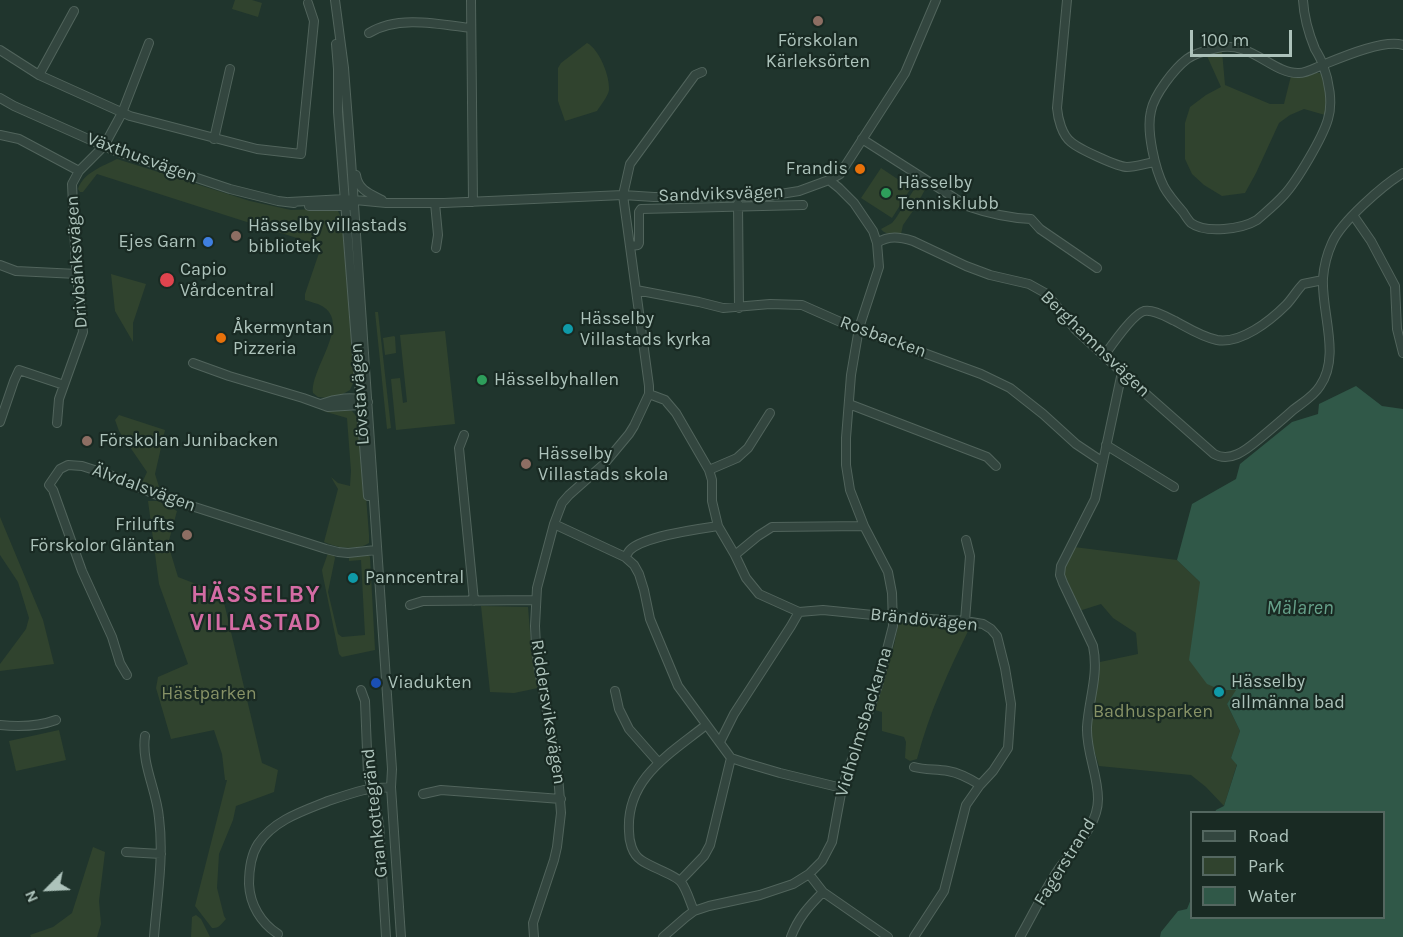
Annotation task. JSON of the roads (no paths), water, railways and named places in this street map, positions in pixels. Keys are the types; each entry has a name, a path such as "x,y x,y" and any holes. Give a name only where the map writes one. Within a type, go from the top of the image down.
{"street":[{"name":"Lövstavägen","path":"333,0 338,69 338,112 350,202"},
{"name":"Lövstavägen","path":"333,0 344,68 351,160 350,202 392,769 391,788 401,937"},
{"path":"471,0 473,202"},
{"name":"Sandviksvägen","path":"350,202 435,203 623,195 768,196 799,191 840,174 905,73 936,0"},
{"path":"1067,0 1057,108 1064,131 1070,142 1117,165 1128,167 1155,162"},
{"path":"1303,0 1304,17 1309,34 1323,65 1329,88 1328,120 1322,135 1285,194 1257,220 1219,230 1203,228 1192,223 1164,187 1155,162 1149,122 1151,109 1166,83 1187,59 1219,47 1231,47 1259,56 1278,67 1302,73 1323,65 1355,52 1386,44 1403,45"},
{"path":"0,50 39,75 122,113 257,149 301,154 314,21 308,3"},
{"path":"39,75 74,10"},
{"path":"369,33 391,24 422,22 470,28"},
{"name":"Drivbänksvägen","path":"57,423 59,399 83,332 72,184 79,171 104,146 122,113 148,44"},
{"path":"214,139 230,69"},
{"path":"649,394 623,195 630,164 695,75 702,72"},
{"name":"Växthusvägen","path":"0,98 104,146 230,189 310,206 350,202"},
{"name":"Drivbänksvägen","path":"0,135 19,139 79,171"},
{"path":"862,139 967,206 1015,219 1031,219 1040,229 1097,268"},
{"path":"323,200 339,190 342,154"},
{"path":"351,160 355,168 357,183 361,188 386,202"},
{"path":"1104,356 1127,325 1138,314 1145,311 1167,317 1218,340 1229,340 1253,331 1287,304 1303,284 1323,280 1325,264 1332,243 1340,229 1388,183 1403,172"},
{"name":"Vidholmsbackarna","path":"663,937 694,911 794,884 822,861 832,842 842,788 878,685 893,626 892,593 888,572 864,526 850,490 846,465 851,375 860,328 879,267 877,243 873,231 854,203 828,180"},
{"path":"738,196 739,308"},
{"name":"Växthusvägen","path":"289,202 323,200 350,202"},
{"path":"435,203 438,236 436,248"},
{"path":"631,246 639,243 639,212 641,209 803,205"},
{"path":"1353,215 1371,241 1395,286 1397,329 1403,353"},
{"name":"Berghamnsvägen","path":"877,243 891,237 904,238 980,271 1036,287 1047,294 1075,329 1104,356 1220,457 1231,457 1248,448 1316,391 1322,383 1330,356 1323,280"},
{"path":"0,265 15,271 77,274"},
{"name":"Rosbacken","path":"636,290 723,308 770,304 802,305 845,324 969,369 1010,388 1076,444 1103,462"},
{"path":"193,363 328,407 363,401"},
{"path":"0,422 19,370 64,386"},
{"name":"Fagerstrand","path":"1020,937 1044,892 1090,827 1097,811 1097,786 1087,744 1090,699 1096,668 1095,657 1093,646 1060,574 1065,556 1095,499 1122,372"},
{"name":"Brändövägen","path":"649,394 664,400 676,414 709,470 712,480 712,501 718,526 746,578 759,594 799,612 824,610 965,621 983,624 997,636 1011,705 1008,748 966,805 944,891 914,937"},
{"name":"Riddersviksvägen","path":"534,937 533,923 550,875 557,847 561,813 561,799 538,663 535,626 537,588 562,503 604,464 629,434 649,394"},
{"path":"849,404 987,458 996,466"},
{"path":"709,470 737,458 748,448 770,413"},
{"path":"464,435 459,448 474,602"},
{"path":"1106,445 1174,487"},
{"name":"Älvdalsvägen","path":"127,675 82,571 53,490 49,485 60,469 68,465 82,466 154,494 338,552 374,550"},
{"path":"554,524 625,558 634,566 642,582 650,619 678,686 731,758 842,788"},
{"path":"625,558 630,549 648,541 679,532 718,526"},
{"path":"735,555 772,527 864,526"},
{"path":"965,621 970,556 966,540"},
{"path":"410,605 423,601 536,600"},
{"path":"720,741 734,714 792,627 799,612"},
{"name":"Grankottegränd","path":"361,690 365,701 368,775 379,824 386,937"},
{"path":"615,691 619,709 629,729 658,763"},
{"path":"0,725 17,727 42,725 56,720"},
{"path":"694,911 680,881 640,860 634,853 629,837 628,819 632,801 647,774 706,725"},
{"path":"145,736 145,754 159,813 161,839 154,937"},
{"path":"680,881 704,856 710,845 731,758"},
{"path":"914,767 925,770 946,770 964,775 980,785"},
{"path":"278,934 265,922 251,899 250,868 259,842 279,824 296,814 350,794 391,788"},
{"path":"423,794 441,790 561,799"},
{"path":"126,852 161,854"},
{"path":"809,874 823,892 888,937"},
{"path":"791,937 805,910 823,892"}],"water":[{"name":"Mälaren","path":"1356,386 1382,406 1403,409 1403,937 1160,937 1161,932 1178,911 1187,909 1190,902 1190,919 1385,919 1385,811 1216,811 1224,806 1237,765 1231,758 1240,731 1227,704 1236,690 1221,690 1207,684 1189,660 1200,582 1177,560 1192,504 1236,479 1240,464 1292,422 1318,414 1319,404"}],"place":[{"name":"Förskolan Kärleksörten","path":"818,21"},
{"name":"Frandis","path":"860,169"},
{"name":"Hässelby Tennisklubb","path":"886,193"},
{"name":"Hässelby villastads bibliotek","path":"236,236"},
{"name":"Ejes Garn","path":"208,242"},
{"name":"Capio Vårdcentral","path":"167,280"},
{"name":"Hässelby Villastads kyrka","path":"568,329"},
{"name":"Åkermyntan Pizzeria","path":"221,338"},
{"name":"Hässelbyhallen","path":"482,380"},
{"name":"Förskolan Junibacken","path":"87,441"},
{"name":"Hässelby Villastads skola","path":"526,464"},
{"name":"Frilufts Förskolor Gläntan","path":"187,535"},
{"name":"Panncentral","path":"353,578"},
{"name":"Viadukten","path":"376,683"},
{"name":"Hässelby allmänna bad","path":"1219,692"}],"district":[{"name":"HÄSSELBY VILLASTAD","path":"256,609"}],"park label":[{"name":"Hästparken","path":"209,694"},
{"name":"Badhusparken","path":"1153,712"}]}
